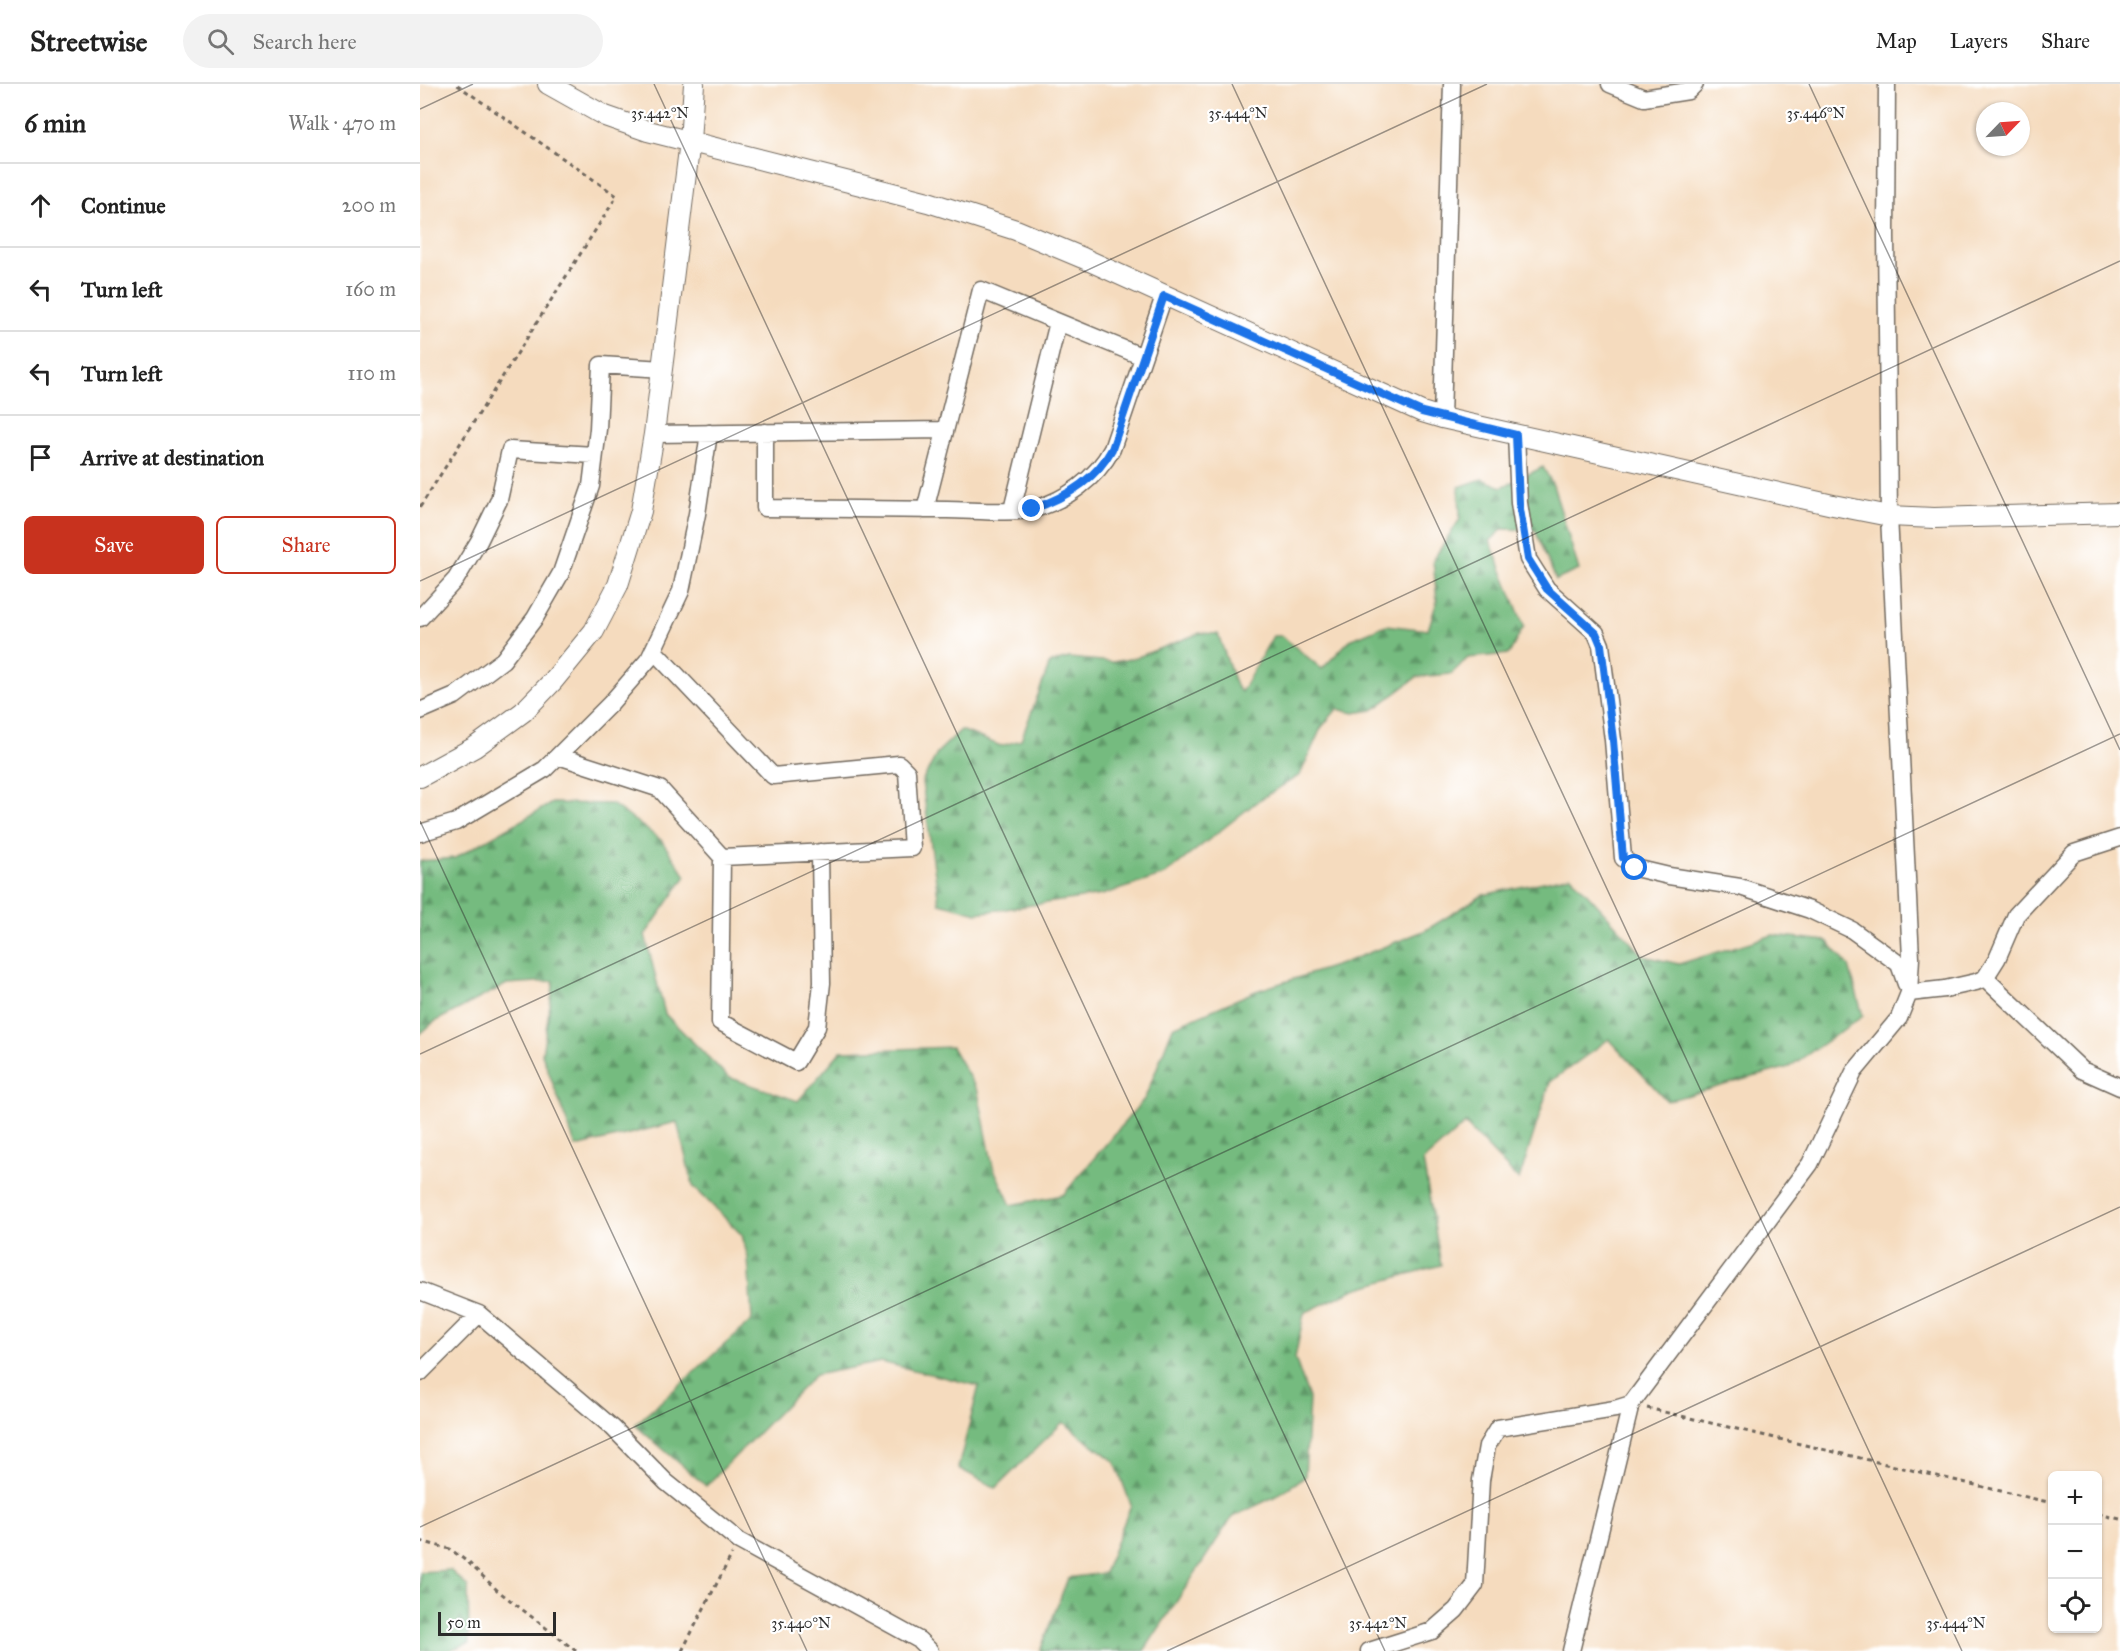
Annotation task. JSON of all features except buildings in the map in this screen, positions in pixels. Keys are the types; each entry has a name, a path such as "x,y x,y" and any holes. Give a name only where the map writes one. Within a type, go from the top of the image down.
{"street":[{"path":"548,84 605,116 648,131 928,202 1016,230 1083,258 1422,412 1442,418 1889,516 1934,518 2120,513"},
{"path":"420,777 475,747 523,712 553,681 594,632 618,585 641,512 654,434 690,141 693,84"},
{"path":"1442,418 1452,84"},
{"path":"1610,84 1644,98 1688,91 1695,84"},
{"path":"1571,1651 1631,1404 1810,1164 1854,1072 1899,1018 1909,993 1911,958 1889,516 1887,84"},
{"path":"925,510 981,290 1143,357"},
{"path":"765,432 765,508 1012,510 1032,509 1054,502 1090,479 1105,462 1112,449 1164,296"},
{"path":"1012,510 1058,322"},
{"path":"420,711 455,696 503,660 535,618 561,573 591,486 598,429 601,364 663,369"},
{"path":"654,434 944,430"},
{"path":"420,833 456,822 545,769 610,704 649,659 681,591 697,514 709,433"},
{"path":"1516,435 1519,503 1528,559 1547,589 1596,633 1601,645 1613,740 1623,858 1635,868 1669,876 1740,887 1810,910 1852,930 1899,964 1909,993"},
{"path":"420,618 456,579 479,541 499,500 510,450 594,455"},
{"path":"653,650 773,776 899,764 908,771 912,848 722,857"},
{"path":"558,756 660,789 722,857 720,1022 796,1062 817,1027 822,983 820,852"},
{"path":"1909,993 1945,989 1986,978 2016,915 2074,853 2120,838"},
{"path":"1986,978 2082,1070 2120,1087"},
{"path":"420,1291 479,1314 613,1428 666,1482 739,1541 919,1640 930,1651"},
{"path":"420,1373 479,1314"},
{"path":"1369,1651 1432,1631 1456,1610 1475,1585 1481,1480 1487,1446 1498,1428 1615,1409 1631,1404"}],"path":[{"path":"420,507 617,196 456,84"},
{"path":"1631,1404 2048,1502"},
{"path":"2102,1515 2120,1519"},
{"path":"420,1541 450,1550 469,1563 497,1590 576,1651"},
{"path":"682,1651 739,1541"}],"green space":[{"path":"1543,467 1553,485 1579,570 1556,580 1535,530 1503,529 1490,541 1524,626 1509,654 1468,658 1451,674 1417,677 1373,710 1354,713 1337,709 1321,728 1300,775 1259,800 1164,875 1102,895 977,913 939,903 922,782 938,752 961,730 1001,746 1021,740 1050,663 1069,658 1113,662 1135,658 1200,633 1218,634 1236,686 1241,692 1273,636 1282,636 1322,669 1350,640 1386,625 1428,630 1437,601 1433,560 1460,519 1459,487 1482,479 1502,487"},
{"path":"552,803 612,804 661,840 686,876 645,935 665,1014 728,1077 798,1101 841,1051 952,1047 978,1092 993,1167 1011,1205 1063,1195 1145,1098 1173,1027 1256,991 1341,964 1426,930 1483,895 1571,876 1644,956 1679,964 1773,935 1827,941 1849,966 1863,1016 1789,1067 1667,1101 1609,1039 1550,1082 1519,1180 1465,1124 1423,1161 1441,1265 1355,1289 1304,1313 1295,1358 1309,1398 1305,1477 1274,1497 1232,1517 1144,1651 1040,1651 1068,1578 1104,1573 1131,1505 1115,1462 1063,1422 996,1488 958,1468 979,1386 881,1362 815,1375 706,1486 635,1425 752,1320 748,1258 742,1235 693,1186 677,1122 576,1147 542,1054 554,981 507,984 434,1022 420,1034 420,861 455,858"},
{"path":"450,1570 468,1587 469,1643 447,1651 420,1651 420,1572"}],"route":[{"path":"1032,509 1054,502 1066,495 1090,479 1105,462 1112,449 1164,296 1422,412 1516,435 1519,503 1528,559 1547,589 1596,633 1601,645 1613,740 1623,858 1635,868"}]}
